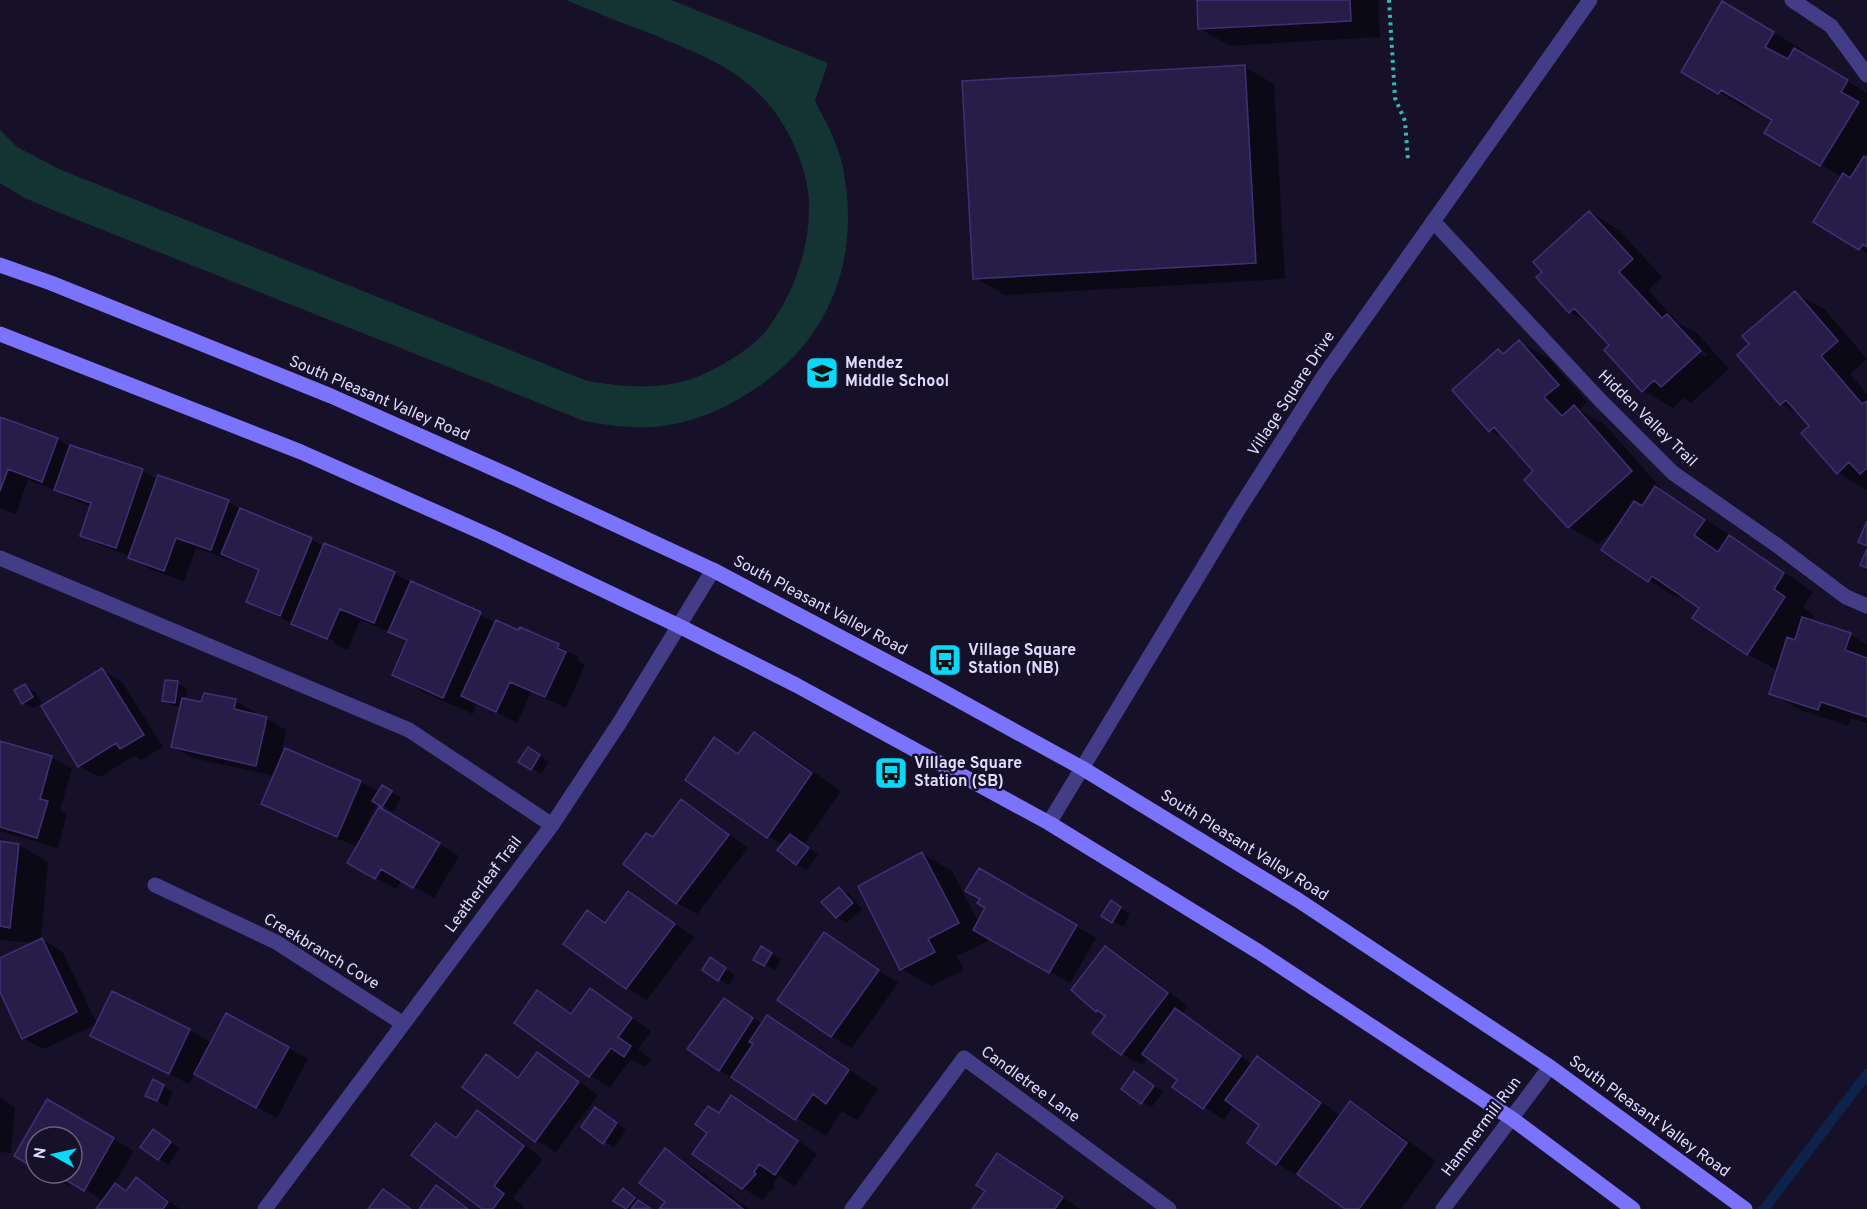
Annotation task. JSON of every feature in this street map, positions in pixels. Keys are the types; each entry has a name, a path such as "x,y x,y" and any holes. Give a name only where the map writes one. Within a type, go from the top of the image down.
{"main road":[{"name":"South Pleasant Valley Road","path":"0,265 51,283 331,396 712,570 833,632 1082,768 1298,900 1550,1067 1745,1209"},
{"path":"0,334 301,452 490,536 679,626 796,685 1049,823 1258,952 1512,1118 1633,1209"}],"street":[{"name":"Village Square Drive","path":"1049,823 1235,514 1298,416 1590,0"},
{"path":"1792,0 1831,26 1867,75"},
{"name":"Hidden Valley Trail","path":"1433,221 1600,400 1673,472 1778,546 1845,597 1867,606"},
{"path":"0,558 409,730 552,825"},
{"name":"Leatherleaf Trail","path":"265,1209 552,825 620,722 712,570"},
{"name":"Creekbranch Cove","path":"155,885 276,942 402,1023"},
{"name":"Candletree Lane","path":"852,1209 964,1058 1169,1209"},
{"name":"Hammermill Run","path":"1443,1209 1550,1067"}],"path":[{"path":"1389,0 1395,98 1405,120 1408,160"}],"green space":[{"path":"566,0 671,0 828,63 815,101 838,150 848,203 847,237 842,269 832,300 816,328 796,354 772,377 732,403 699,417 675,424 652,427 618,426 584,421 55,211 25,198 0,183 0,130 17,147 59,169 587,381 615,385 657,386 685,381 717,368 735,357 766,331 776,317 792,287 807,238 809,204 805,175 794,145 779,118 770,105 737,75 697,53"}],"building":[{"path":"1197,0 1350,0 1351,21 1198,29"},
{"path":"1722,1 1774,32 1765,47 1788,59 1794,48 1848,80 1841,92 1859,102 1820,166 1764,133 1772,120 1721,90 1718,94 1681,72"},
{"path":"1245,65 1256,263 973,279 962,81"},
{"path":"1864,156 1867,158 1867,247 1863,244 1859,250 1813,222 1843,173 1850,178"},
{"path":"1589,211 1633,259 1619,272 1662,318 1667,314 1701,351 1661,387 1654,380 1642,392 1604,350 1609,345 1574,308 1569,313 1536,277 1542,272 1533,262"},
{"path":"1795,291 1838,341 1821,356 1862,404 1867,401 1867,468 1860,474 1849,462 1837,474 1801,433 1809,426 1786,400 1780,405 1737,355 1749,344 1742,336"},
{"path":"1519,340 1559,385 1544,397 1562,416 1574,405 1632,471 1568,528 1524,480 1533,471 1494,427 1489,432 1452,390 1498,349 1503,354"},
{"path":"0,417 58,438 42,482 8,469 0,491"},
{"path":"70,445 143,469 116,548 80,536 91,503 54,490"},
{"path":"158,475 229,500 211,550 176,538 164,571 128,558"},
{"path":"1655,486 1705,520 1694,535 1718,552 1729,535 1784,573 1774,589 1785,597 1747,655 1692,618 1699,608 1652,576 1648,582 1601,550 1634,501 1642,506"},
{"path":"240,508 312,538 280,616 246,602 259,570 221,554"},
{"path":"1867,521 1867,546 1858,542"},
{"path":"324,543 395,572 374,623 340,609 327,639 291,624"},
{"path":"1867,549 1867,568 1860,565"},
{"path":"411,581 481,612 443,698 392,675 407,640 388,632"},
{"path":"1802,617 1851,633 1845,650 1867,658 1867,717 1821,702 1818,710 1769,694 1787,637 1795,640"},
{"path":"496,620 518,630 520,627 559,644 557,648 566,652 545,697 510,682 496,712 461,696"},
{"path":"102,668 144,735 120,749 116,743 78,767 41,706"},
{"path":"165,680 178,681 175,703 162,701"},
{"path":"25,684 33,697 22,704 14,690"},
{"path":"204,693 236,699 234,709 267,717 256,766 171,747 182,698 201,702"},
{"path":"754,732 812,773 767,838 685,780 714,737 738,754"},
{"path":"0,741 52,756 40,799 48,801 37,838 0,827"},
{"path":"528,747 540,755 531,770 518,762"},
{"path":"285,748 361,781 337,837 261,804"},
{"path":"382,785 392,791 382,807 372,801"},
{"path":"681,799 729,835 676,904 623,864 646,833 653,837"},
{"path":"379,807 440,843 413,888 381,869 375,879 347,863"},
{"path":"790,834 809,848 796,865 777,850"},
{"path":"0,841 19,844 10,928 0,926"},
{"path":"922,852 959,923 928,939 935,952 900,970 858,886"},
{"path":"979,868 1077,925 1049,973 973,930 985,908 977,903 980,899 965,891"},
{"path":"839,887 853,903 836,918 821,902"},
{"path":"628,891 675,924 626,989 563,944 587,910 605,923"},
{"path":"1111,900 1121,907 1112,923 1101,916"},
{"path":"824,932 879,970 831,1037 777,1000"},
{"path":"42,938 77,1012 22,1039 0,992 0,958"},
{"path":"761,946 772,953 764,966 753,960"},
{"path":"1105,946 1168,993 1121,1055 1092,1033 1105,1016 1097,1010 1096,1012 1071,990"},
{"path":"710,957 726,968 718,981 702,970"},
{"path":"590,988 632,1018 618,1037 631,1046 624,1057 611,1048 589,1077 514,1023 537,990 571,1014"},
{"path":"112,991 190,1029 169,1074 90,1036"},
{"path":"724,998 753,1018 719,1071 687,1049"},
{"path":"1175,1008 1241,1056 1203,1109 1172,1087 1177,1080 1142,1054"},
{"path":"226,1013 289,1047 256,1108 194,1074"},
{"path":"767,1015 849,1070 826,1104 813,1094 795,1120 731,1077 753,1044 749,1042"},
{"path":"537,1052 579,1082 535,1142 462,1087 486,1054 518,1078"},
{"path":"1257,1056 1321,1103 1276,1165 1247,1143 1259,1125 1225,1100"},
{"path":"1134,1071 1154,1086 1141,1104 1121,1089"},
{"path":"153,1079 164,1085 157,1101 145,1096"},
{"path":"731,1095 798,1141 775,1175 759,1164 754,1172 756,1174 742,1189 692,1154 707,1133 695,1124 708,1106 719,1113"},
{"path":"47,1099 114,1138 84,1191 74,1185 84,1185 84,1125 32,1125"},
{"path":"1350,1101 1407,1143 1359,1209 1345,1209 1297,1174"},
{"path":"595,1107 617,1123 603,1144 581,1127"},
{"path":"477,1110 524,1146 494,1186 504,1194 493,1209 482,1209 411,1155 436,1123 456,1138"},
{"path":"153,1129 171,1142 158,1160 140,1147"},
{"path":"24,1139 24,1162 14,1156"},
{"path":"665,1148 743,1209 659,1209 665,1202 639,1183"},
{"path":"997,1153 1063,1197 1055,1209 972,1209 985,1191 976,1185"},
{"path":"136,1177 168,1202 163,1209 96,1209 115,1183 126,1191"},
{"path":"436,1185 468,1209 419,1209"},
{"path":"623,1188 635,1198 626,1209 613,1201"},
{"path":"383,1189 411,1209 368,1209"},
{"path":"638,1200 650,1208 631,1209"}],"waterway":[{"path":"1764,1209 1867,1074"}],"place":[{"name":"Mendez Middle School","path":"822,373"},
{"name":"Village Square Station (NB)","path":"945,660"},
{"name":"Village Square Station (SB)","path":"891,773"}]}
